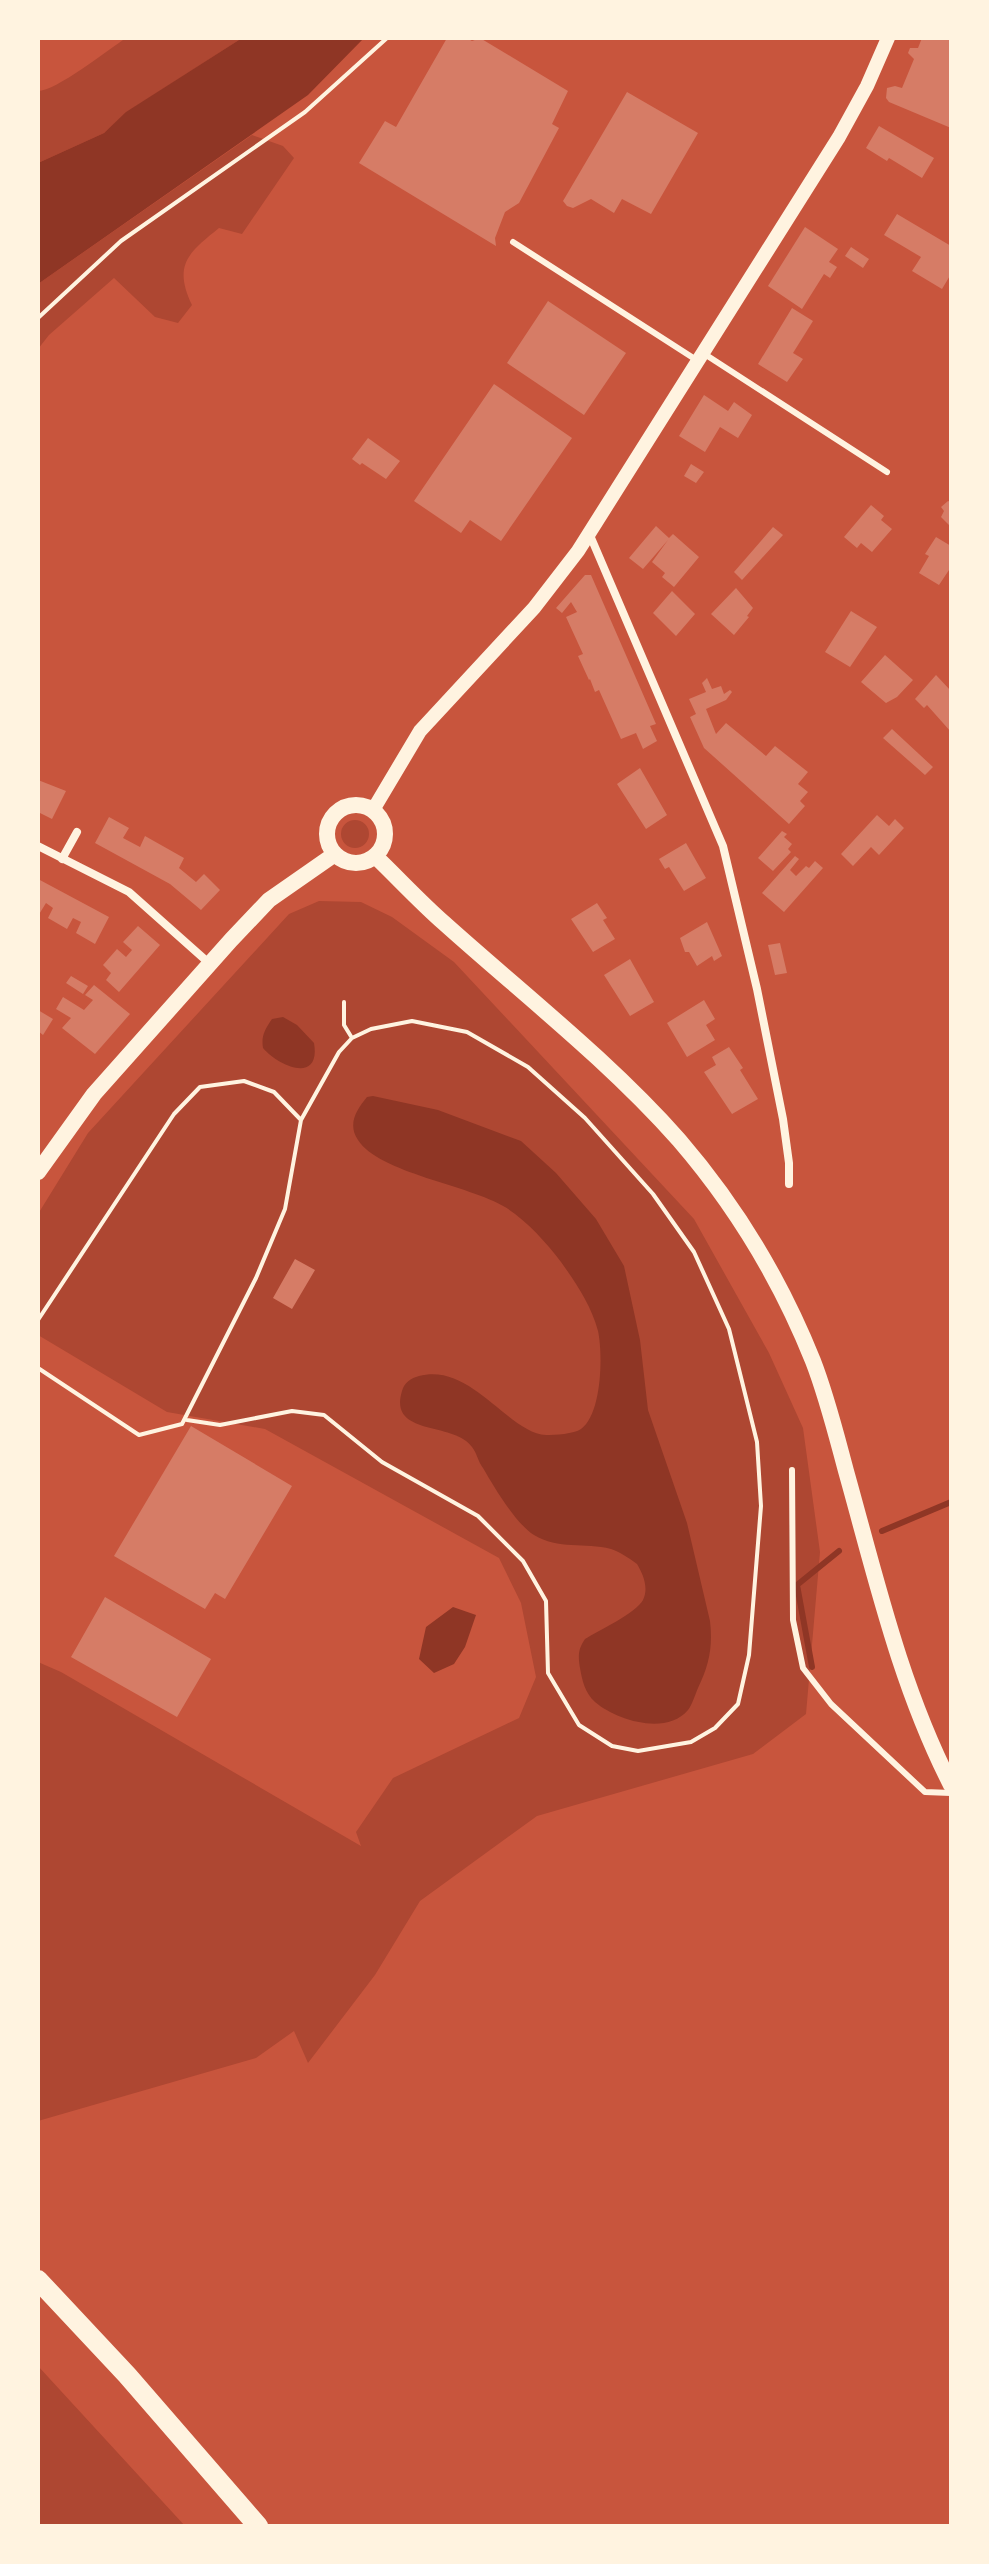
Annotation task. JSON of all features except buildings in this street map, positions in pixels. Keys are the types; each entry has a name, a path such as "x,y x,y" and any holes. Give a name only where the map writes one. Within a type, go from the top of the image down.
{"highway":[{"path":"38,2280 127,2375 258,2526"}],"main road":[{"path":"351,805 373,810 380,817 385,832 382,847 375,856 355,863 335,854 327,833 332,817 351,805"},
{"path":"38,1172 94,1094 269,900 335,854"},
{"path":"375,856 442,921 644,1103 719,1190 754,1243 779,1287 816,1370 898,1661 919,1717 951,1785"}],"street":[{"path":"373,810 420,731 534,608 566,568 852,116 888,38"},
{"path":"589,533 715,824 726,857 783,1119 789,1184"},
{"path":"62,859 77,832"},
{"path":"38,846 129,892 210,964"}],"lane":[{"path":"513,242 887,472"},
{"path":"792,1470 793,1620 803,1668 831,1704 925,1792 951,1793"}],"path":[{"path":"38,318 121,241 305,112 387,38"},
{"path":"344,1002 344,1025 352,1038"},
{"path":"38,1368 139,1435 182,1424 187,1420 256,1278 285,1209 301,1120 339,1052 352,1038 371,1029 412,1021 467,1032 528,1067 585,1118 653,1194 694,1252 729,1329 757,1442 761,1506 749,1655 738,1704 715,1728 691,1742 638,1751 612,1746 579,1725 548,1673 546,1601 523,1561 478,1516 382,1462 324,1415 292,1411 220,1425 187,1420"},
{"path":"38,1320 174,1114 200,1087 244,1081 274,1092 301,1120"}],"shaded area":[{"path":"126,38 242,38 127,112 104,133 38,163 38,91 69,77"},
{"path":"242,38 364,38 308,95 38,284 38,163 104,133 126,112"},
{"path":"252,135 283,146 294,158 242,234 219,228 192,253 184,270 184,280 192,305 178,323 155,317 114,278 49,335 38,349 38,284"},
{"path":"355,820 365,824 369,834 365,844 355,848 345,844 341,834 345,824"},
{"path":"319,901 361,902 392,917 454,962 694,1219 769,1353 803,1428 820,1552 806,1714 753,1754 537,1816 420,1901 375,1975 308,2063 294,2031 256,2058 38,2121 38,1662 61,1672 361,1846 356,1832 393,1778 519,1718 536,1677 521,1603 499,1558 265,1429 167,1412 38,1335 38,1214 88,1133 289,914"},
{"path":"283,1017 297,1025 314,1043 314,1056 305,1068 288,1066 263,1048 263,1036 272,1019"},
{"path":"367,1097 438,1110 521,1141 556,1173 596,1219 624,1266 640,1340 648,1410 687,1523 710,1621 711,1639 705,1671 689,1708 679,1718 654,1724 628,1719 595,1702 583,1682 579,1656 585,1639 625,1616 643,1600 645,1586 637,1564 611,1549 552,1543 534,1535 506,1504 472,1447 463,1439 404,1416 400,1406 406,1383 419,1376 438,1374 472,1388 532,1431 546,1435 578,1431 588,1421 597,1397 600,1341 591,1312 577,1286 549,1247 520,1218 489,1199 385,1161 358,1140 353,1128 355,1117"},
{"path":"453,1607 476,1615 465,1647 454,1664 434,1673 419,1659 426,1627"},
{"path":"38,2366 185,2526 38,2526"}],"waterway":[{"path":"882,1531 951,1502"},
{"path":"812,1667 797,1585 839,1551"}]}
